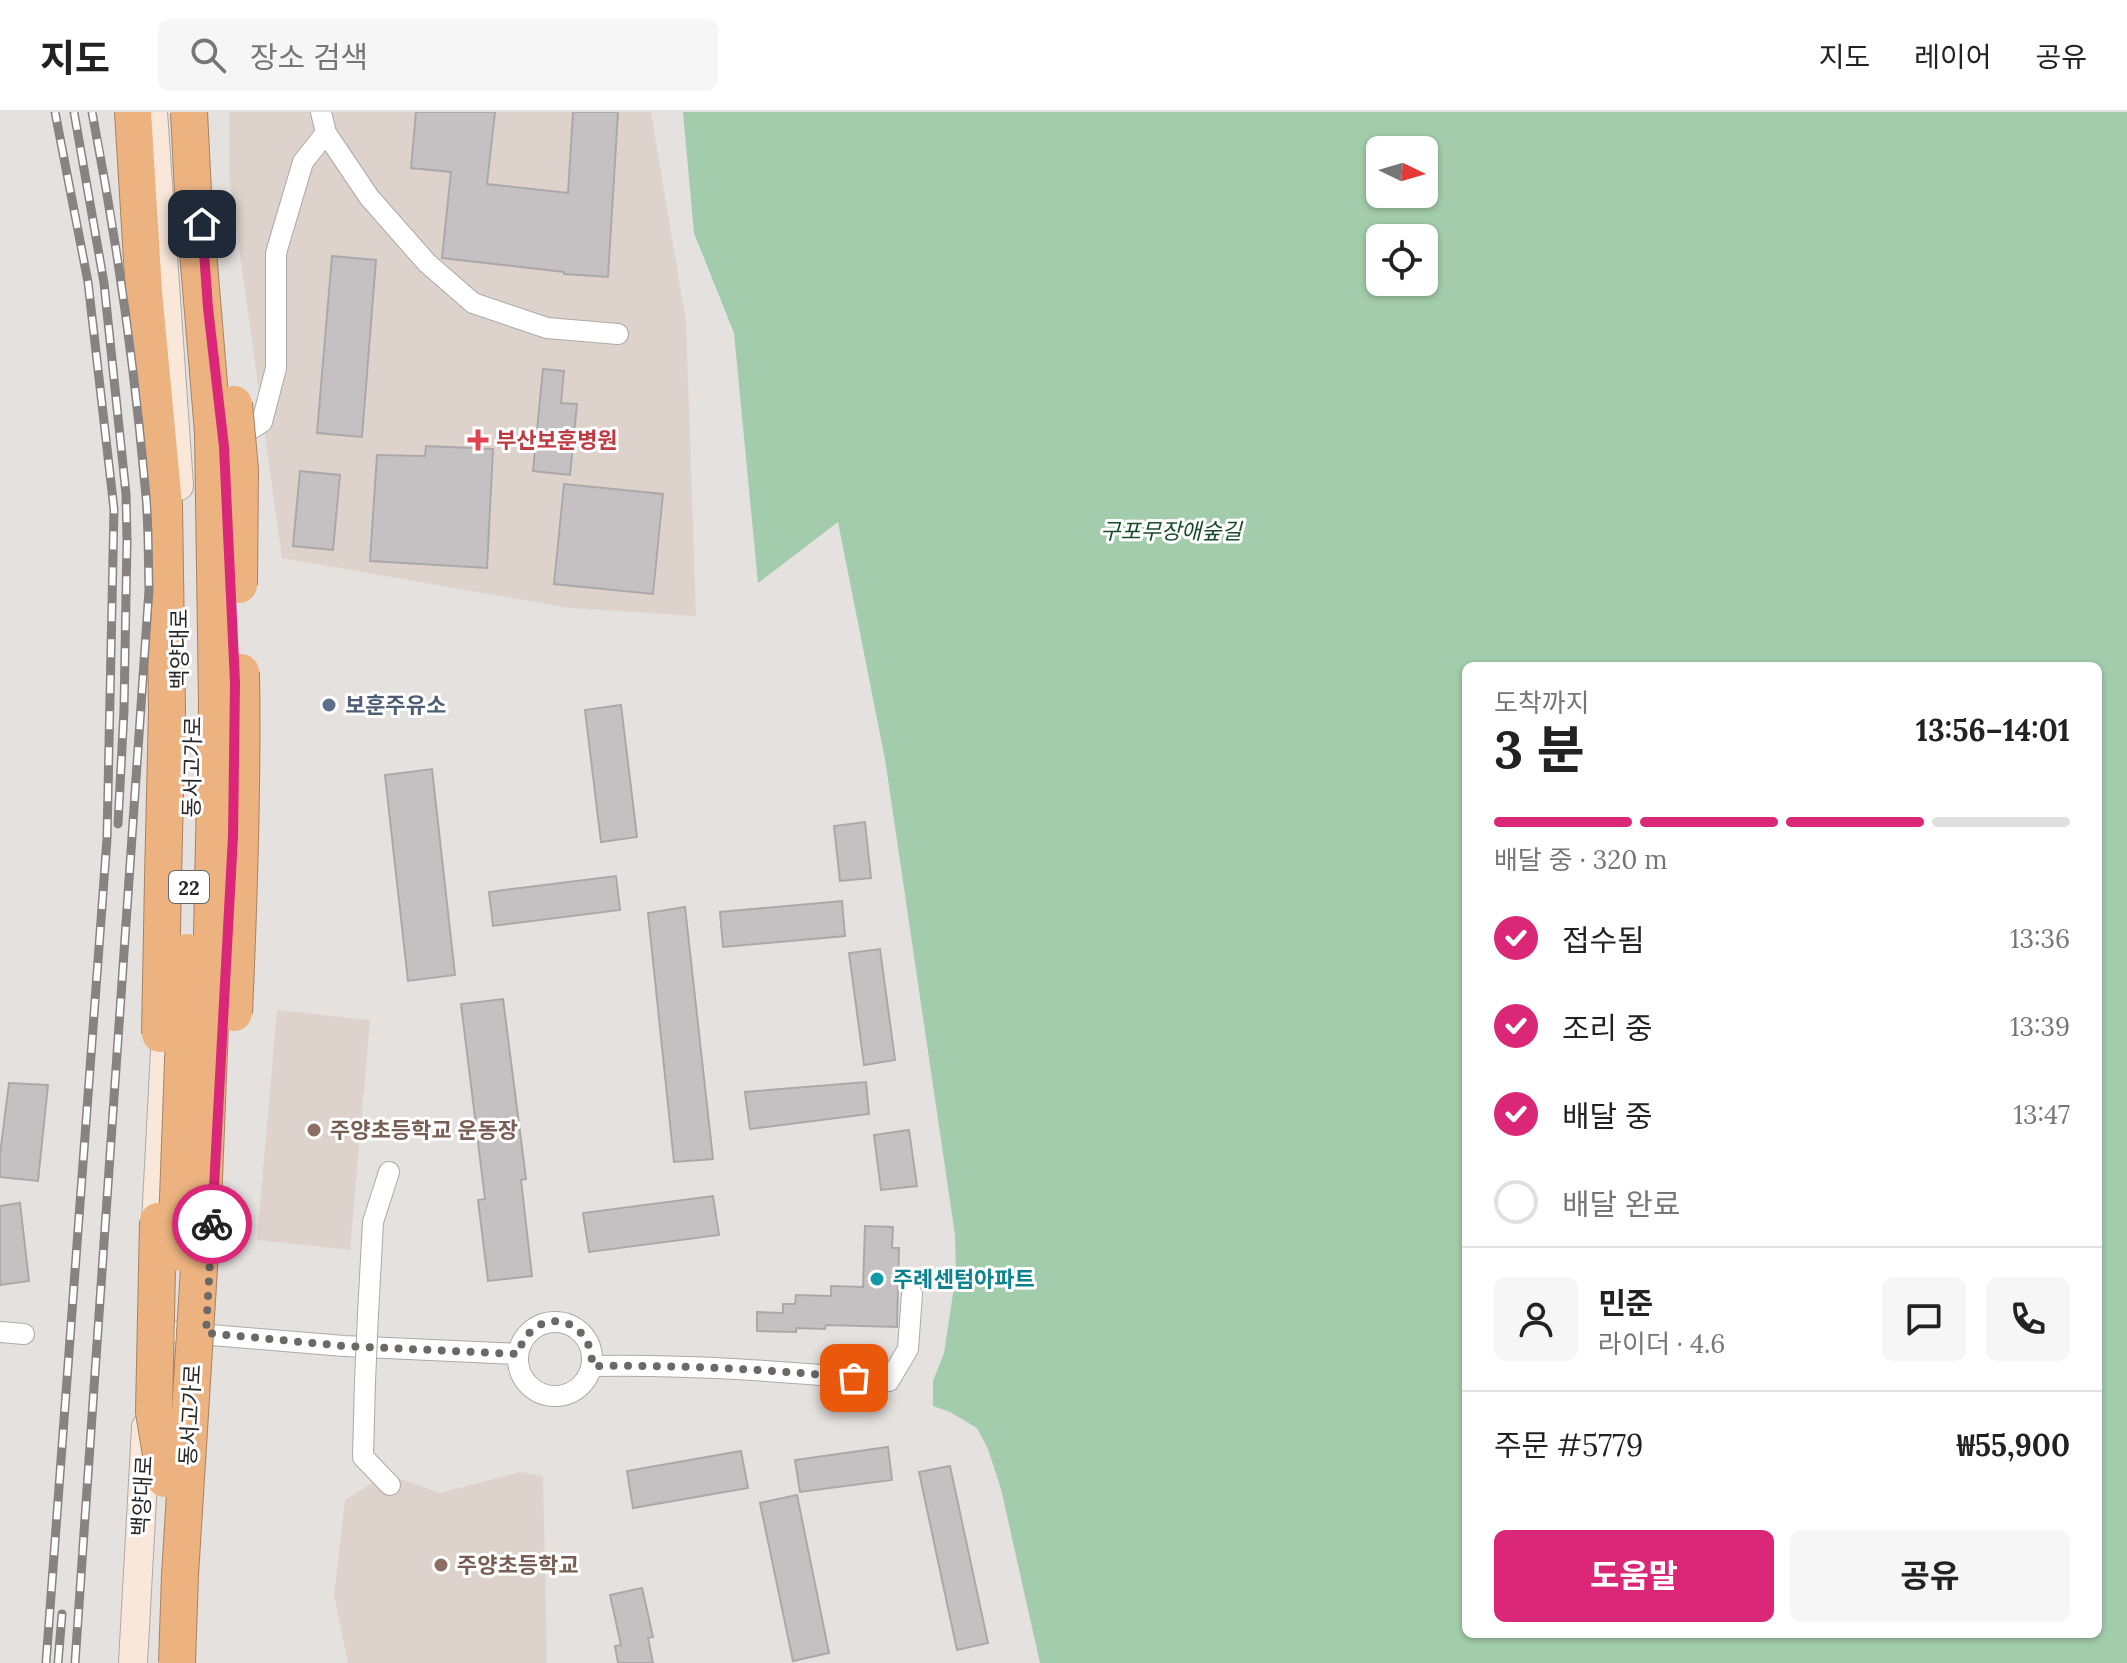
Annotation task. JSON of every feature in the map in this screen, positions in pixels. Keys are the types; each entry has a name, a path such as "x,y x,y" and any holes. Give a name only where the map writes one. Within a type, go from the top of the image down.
{"highway":[{"path":"133,112 144,292 164,504 167,710 154,1412 165,1479"},
{"name":"동서고가로","path":"154,1663 174,1288 193,778 193,499 166,112"},
{"name":"동서고가로","path":"177,1663 203,1204 217,704 213,432 189,112"},
{"path":"203,1204 229,1107 240,882 242,752 240,469 214,199 209,112"}],"main road":[{"name":"백양대로","path":"133,1663 177,824 179,703 179,477 153,112"},
{"path":"185,1663 233,836 235,683 224,447 205,279 195,112"}],"street":[{"path":"321,112 326,133 369,197 427,263 473,303 547,328 618,334"},
{"path":"224,447 262,422 276,368 276,253 303,162 326,133"},
{"path":"389,1172 373,1222 363,1457 390,1485"},
{"path":"592,1366 799,1372 889,1381 908,1349 912,1294"},
{"path":"556,1321 580,1330 592,1353 592,1366 582,1385 573,1392 551,1396 530,1387 522,1377 518,1354 521,1343 535,1327 556,1321"},
{"path":"151,1330 359,1347 518,1354"},
{"path":"0,1332 24,1334"}],"shaded area":[{"name":"부산보훈병원","path":"229,112 651,112 686,322 696,616 569,608 282,558 229,176"},
{"name":"주양초등학교 운동장","path":"277,1010 370,1020 350,1250 257,1240"},
{"name":"주양초등학교","path":"521,1472 543,1476 547,1663 348,1663 334,1595 345,1500 387,1474 440,1493"}],"green space":[{"name":"구포무장애숲길","path":"683,112 2127,112 2127,1663 1040,1663 1001,1489 988,1449 977,1428 933,1406 933,1381 944,1353 956,1274 955,1235 885,759 838,522 758,583 734,333 694,233"}],"building":[{"path":"416,112 495,112 487,184 568,193 573,112 618,112 608,277 442,258 451,172 411,168"},
{"path":"332,256 376,260 362,437 317,433"},
{"path":"543,369 564,371 561,403 577,404 570,475 533,471"},
{"path":"426,446 493,449 487,568 370,561 377,455 425,456"},
{"path":"300,471 340,475 333,550 293,546"},
{"path":"564,484 663,494 653,594 554,584"},
{"path":"621,705 637,837 601,842 585,710"},
{"path":"432,769 455,975 408,981 385,775"},
{"path":"865,822 871,878 840,881 834,826"},
{"path":"616,876 620,910 493,926 489,892"},
{"path":"842,901 845,936 723,947 720,912"},
{"path":"685,907 713,1159 674,1162 648,913"},
{"path":"880,949 895,1060 864,1065 849,953"},
{"path":"503,999 526,1179 521,1180 532,1276 488,1281 478,1200 485,1199 461,1004"},
{"path":"866,1082 869,1114 750,1129 745,1092"},
{"path":"9,1083 48,1085 38,1181 0,1177"},
{"path":"909,1130 917,1186 881,1190 874,1135"},
{"path":"713,1196 719,1235 589,1252 583,1213"},
{"path":"20,1203 29,1281 0,1285 0,1206"},
{"name":"주례센텀아파트","path":"865,1226 893,1227 892,1248 899,1248 897,1327 826,1325 825,1329 796,1328 796,1332 757,1331 757,1312 783,1313 783,1304 795,1304 796,1295 831,1296 831,1286 863,1287"},
{"path":"888,1447 892,1480 800,1492 795,1460"},
{"path":"741,1451 748,1488 633,1508 627,1471"},
{"path":"950,1466 988,1643 957,1650 919,1472"},
{"path":"797,1495 829,1653 793,1661 760,1503"},
{"path":"642,1588 653,1637 648,1638 653,1663 618,1663 615,1646 621,1645 610,1595"}],"railway":[{"path":"46,1663 107,839 114,509 88,282 55,112"},
{"path":"74,112 104,283 126,494 124,710 118,824"},
{"path":"75,1663 149,590 146,499 130,345 92,112"},
{"path":"58,1663 62,1614"}],"way so far":[{"path":"212,1224 206,1333 344,1346 518,1354 521,1343 535,1327 556,1321 580,1330 592,1353 592,1366 799,1372 854,1378"}],"place":[{"name":"부산보훈병원","path":"478,440"},
{"name":"보훈주유소","path":"329,705"},
{"name":"주양초등학교 운동장","path":"314,1130"},
{"name":"주례센텀아파트","path":"877,1279"},
{"name":"주양초등학교","path":"441,1565"}],"route":[{"path":"202,224 216,394 224,447 235,683 233,836 212,1224"}]}
